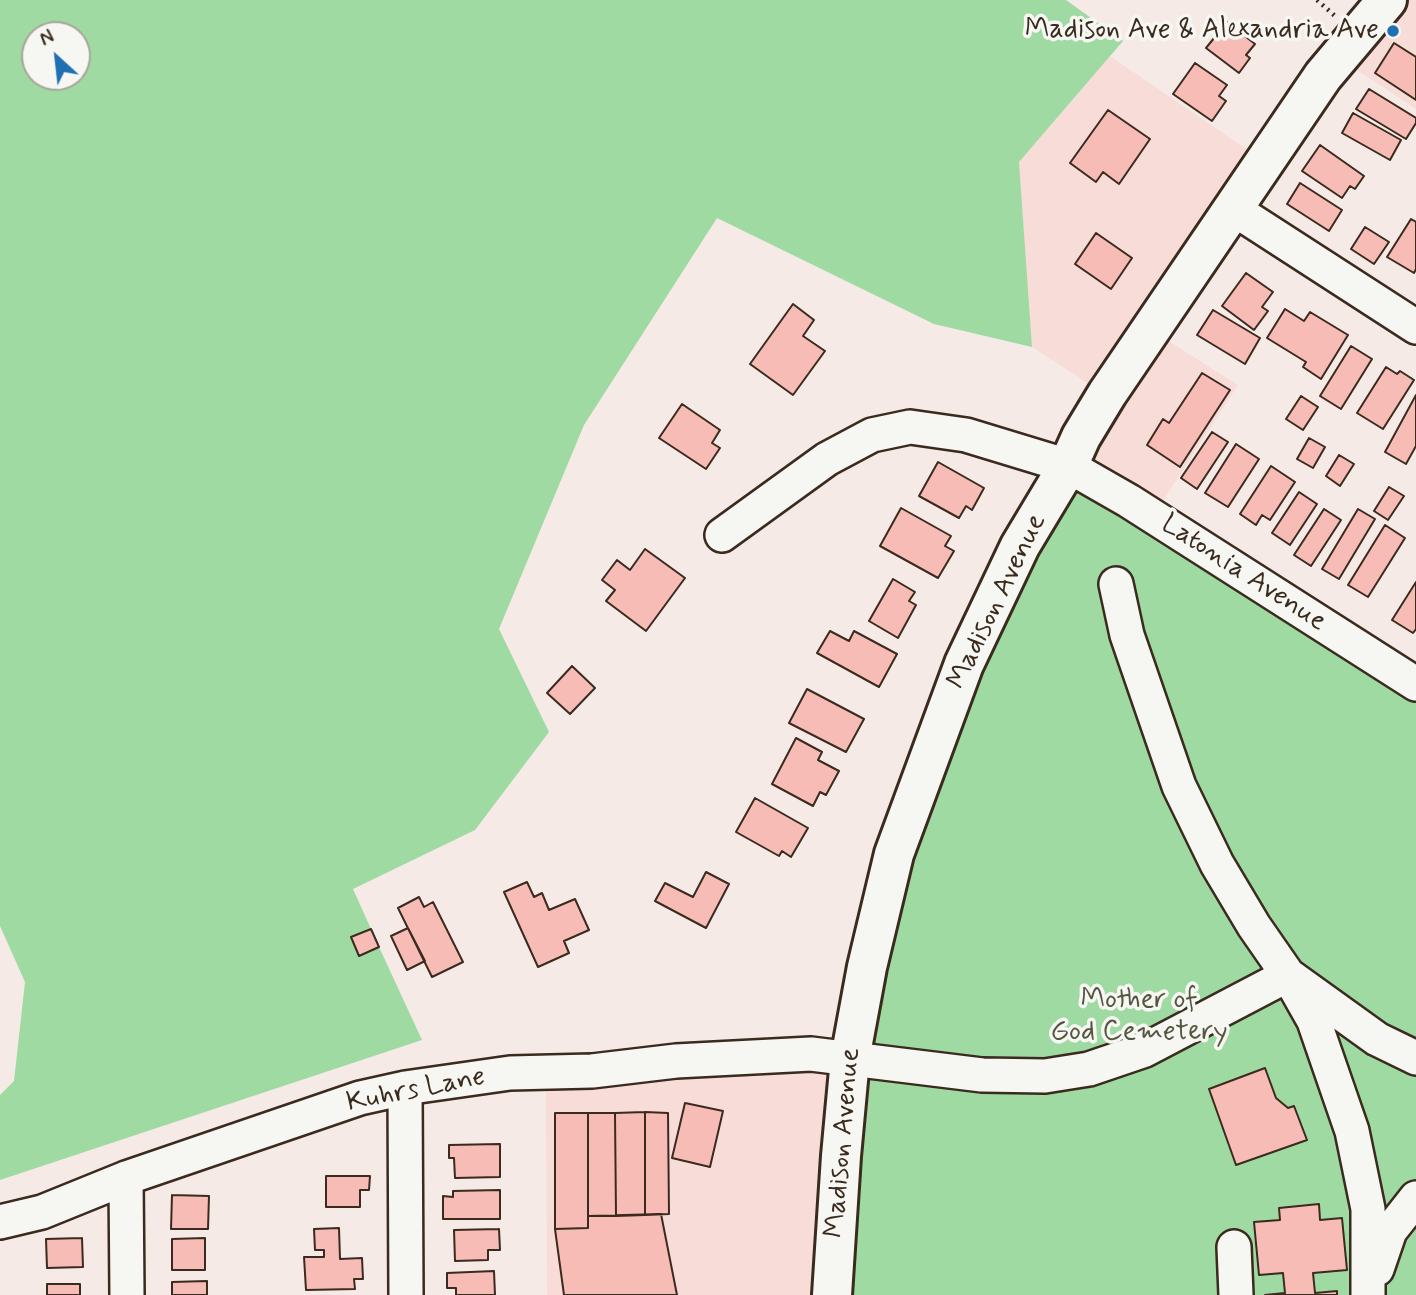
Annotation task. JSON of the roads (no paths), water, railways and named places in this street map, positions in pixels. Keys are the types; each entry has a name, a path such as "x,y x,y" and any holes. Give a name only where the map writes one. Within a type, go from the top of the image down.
{"main road":[{"name":"Madison Avenue","path":"832,1295 850,1059 867,967 894,854 964,664 1020,546 1107,394 1323,76 1387,0"}],"street":[{"path":"1232,208 1416,327"},
{"name":"Latonia Avenue","path":"722,535 827,458 872,435 910,427 967,435 1068,466 1129,501 1416,684"},
{"path":"1116,584 1127,635 1179,786 1217,864 1314,1021 1352,1131 1368,1209 1368,1295"},
{"path":"850,1059 982,1075 1045,1076 1089,1069 1145,1050 1288,975"},
{"path":"1288,975 1377,1039 1416,1058"},
{"name":"Kuhrs Lane","path":"0,1222 42,1212 126,1178 360,1098 404,1088 510,1073 592,1071 676,1061 811,1054 850,1059"},
{"path":"404,1088 405,1295"},
{"path":"126,1178 127,1295"},
{"path":"1368,1295 1390,1231 1416,1198"},
{"path":"1234,1247 1236,1295"}],"place":[{"name":"Madison Ave & Alexandria Ave","path":"1393,31"}],"park label":[{"name":"Mother of God Cemetery","path":"1139,1017"}]}
